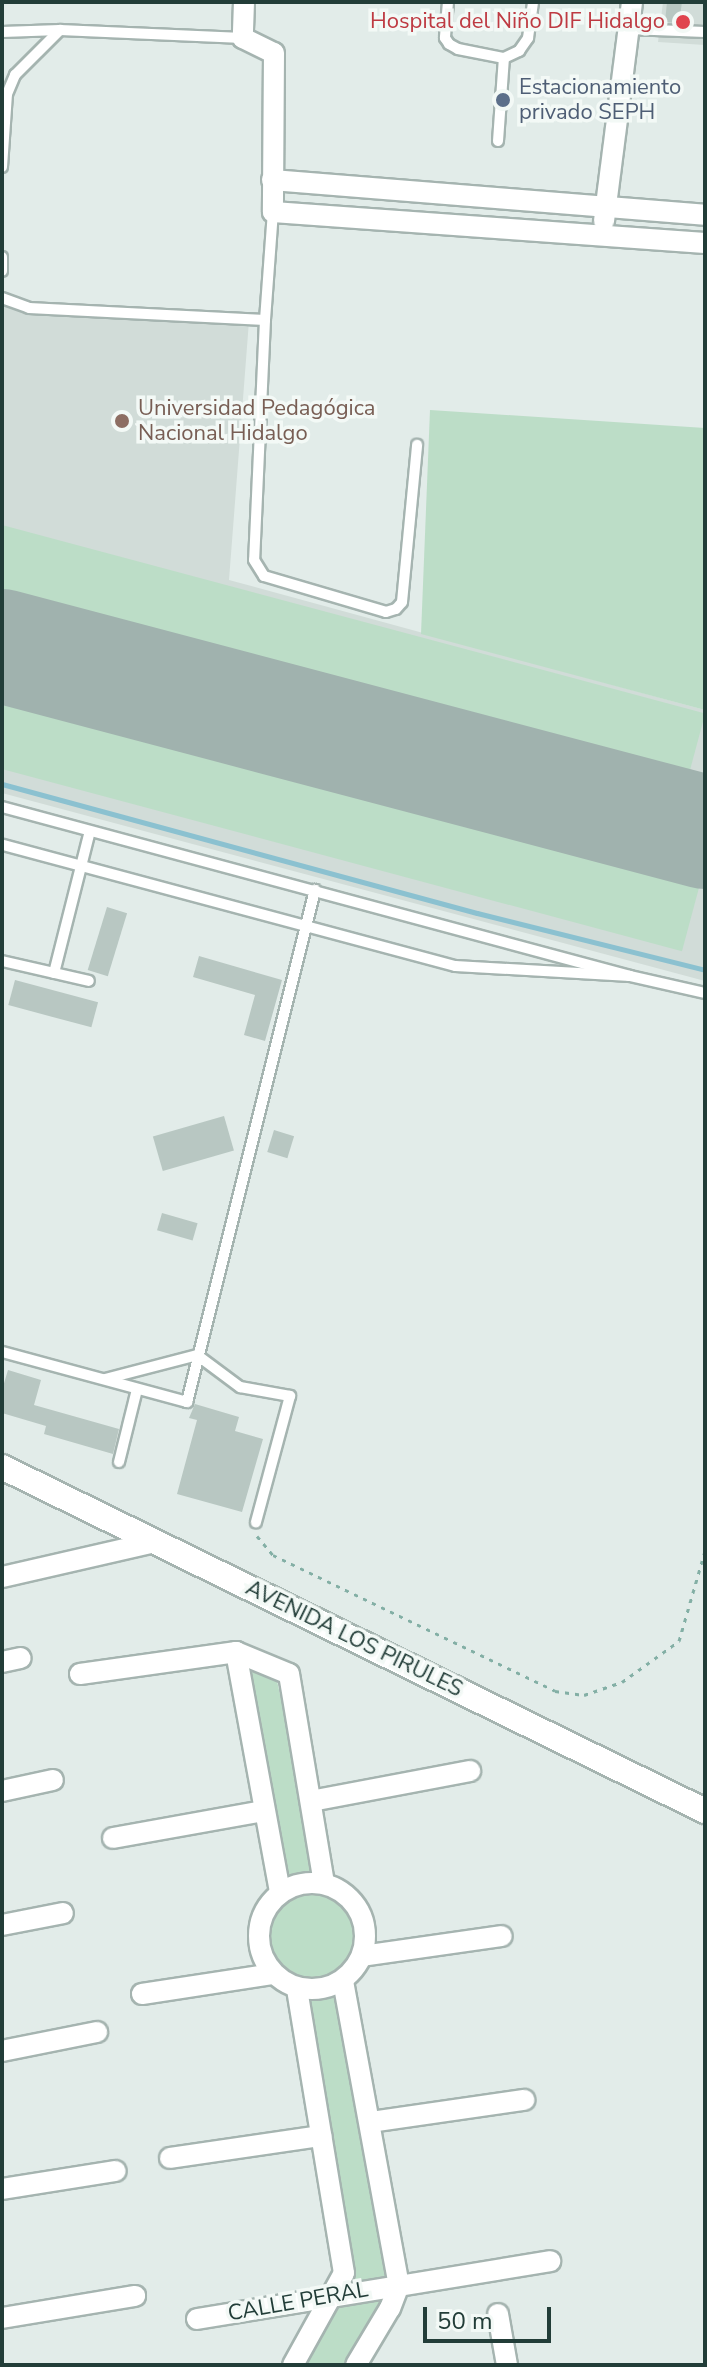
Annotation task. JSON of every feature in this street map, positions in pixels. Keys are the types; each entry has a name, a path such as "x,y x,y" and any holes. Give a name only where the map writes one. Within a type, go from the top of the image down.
{"street":[{"path":"244,2 243,38 274,53 273,212 705,243"},
{"path":"601,236 632,2"},
{"path":"272,180 705,215"},
{"name":"AVENIDA LOS PIRULES","path":"2,1467 705,1811"},
{"path":"2,1577 155,1542"},
{"path":"236,1652 280,1892"},
{"path":"80,1674 236,1652 289,1674 324,1884"},
{"path":"311,1801 470,1771"},
{"path":"2,1791 53,1780"},
{"path":"113,1838 263,1811"},
{"path":"301,1882 324,1884 345,1894 359,1911 366,1933 362,1956 343,1981 320,1989 297,1988 273,1974 261,1954 258,1930 266,1908 280,1892 301,1882"},
{"path":"2,1925 63,1913"},
{"path":"362,1956 502,1936"},
{"path":"142,1994 273,1974"},
{"path":"343,1981 399,2285 390,2308 356,2365"},
{"path":"293,2365 305,2338 335,2296 344,2273 297,1988"},
{"path":"2,2051 97,2032"},
{"path":"371,2122 524,2100"},
{"path":"170,2158 321,2136"},
{"path":"2,2189 116,2171"},
{"name":"CALLE PERAL","path":"197,2319 550,2261"},
{"path":"2,2318 135,2296"},
{"path":"498,2314 507,2365"}],"lane":[{"path":"448,2 445,38 449,44 504,58 519,51 528,38 533,2"},
{"path":"629,29 705,32"},
{"path":"2,32 60,30 243,38"},
{"path":"2,167 7,94 15,75 60,30"},
{"path":"498,141 504,58"},
{"path":"273,212 254,560 264,576 386,612 396,609 402,602 417,445"},
{"path":"2,257 2,271"},
{"path":"2,298 29,308 265,320"},
{"path":"2,807 630,976 705,993"},
{"path":"54,973 90,831"},
{"path":"2,845 455,966 630,976"},
{"path":"2,1352 187,1402 315,890"},
{"path":"2,961 89,981"},
{"path":"104,1380 197,1355"},
{"path":"197,1355 240,1387 290,1396 256,1522"},
{"path":"119,1462 137,1389"}],"path":[{"path":"256,1522 257,1540 273,1555 555,1691 584,1695 622,1682 679,1641 705,1551"}],"shaded area":[{"name":"Hospital del Niño DIF Hidalgo","path":"663,2 705,2 705,45 658,42"},
{"path":"2,299 249,321 229,580 705,710 705,981 2,793"}],"green space":[{"path":"430,410 705,428 705,710 421,634"},
{"path":"2,525 705,713 683,796 2,614"},
{"path":"2,680 704,868 682,951 2,769"},
{"path":"240,1657 275,1672 320,1874 342,1884 357,1903 364,1926 360,1949 340,1975 401,2282 354,2365 293,2365 346,2280 292,1984 267,1968 254,1947 251,1923 259,1899 274,1883"}],"building":[{"path":"667,2 682,2 679,23 665,22"},
{"path":"107,907 127,913 108,976 88,970"},
{"path":"199,956 282,980 265,1041 244,1035 255,995 193,977"},
{"path":"15,980 98,1002 91,1027 8,1005"},
{"path":"224,1116 234,1151 163,1171 153,1136"},
{"path":"274,1130 294,1136 287,1158 267,1152"},
{"path":"162,1213 198,1223 193,1241 157,1230"},
{"path":"8,1370 41,1380 34,1405 119,1429 113,1454 44,1434 46,1426 2,1413 2,1390"},
{"path":"195,1404 239,1417 235,1431 263,1439 242,1512 177,1494 197,1420 189,1418"}],"waterway":[{"path":"2,784 477,913 705,970"}],"runway":[{"path":"2,646 705,832"}],"place":[{"name":"Hospital del Niño DIF Hidalgo","path":"683,22"},
{"name":"Estacionamiento privado SEPH","path":"503,100"},
{"name":"Universidad Pedagógica Nacional Hidalgo","path":"122,421"}]}
